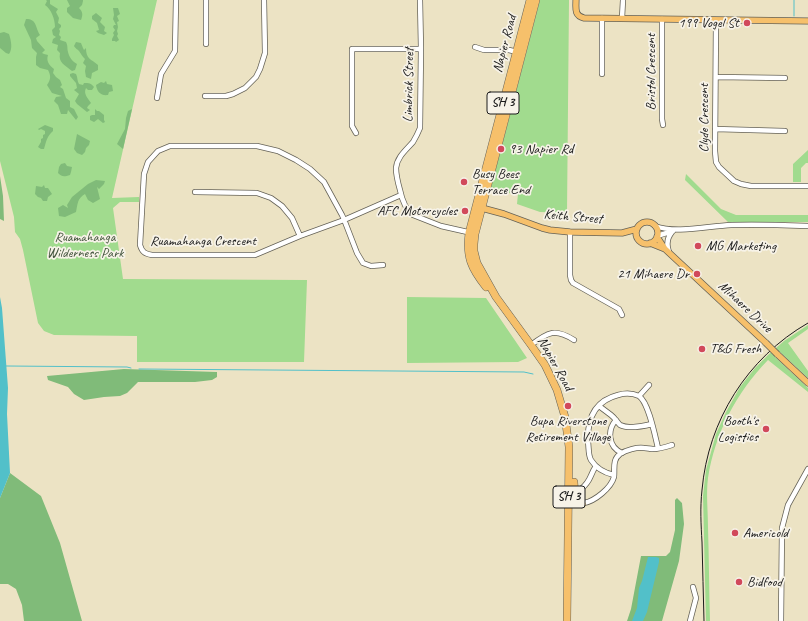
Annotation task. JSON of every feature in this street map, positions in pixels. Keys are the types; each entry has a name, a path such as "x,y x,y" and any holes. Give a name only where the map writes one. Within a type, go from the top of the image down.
{"highway":[{"name":"Napier Road","path":"509,91 516,52 530,0"},
{"name":"Napier Road","path":"536,0 509,91 472,234 475,258 482,272 496,297 544,365 557,390 565,417 569,447 567,621"},
{"path":"569,447 573,460 575,496 582,504"}],"main road":[{"path":"576,0 576,13 584,18 808,21"},
{"name":"Keith Street","path":"479,207 550,230 622,233 637,229"},
{"path":"646,222 651,223 655,226 657,236 650,243 644,243 639,240 636,233 637,229 646,222"},
{"name":"Keith Street","path":"622,233 638,238"},
{"name":"Mihaere Drive","path":"657,236 667,251 808,383"},
{"name":"Mihaere Drive","path":"650,243 667,251"}],"street":[{"path":"157,98 161,74 175,51 176,0"},
{"path":"206,0 206,44"},
{"path":"205,96 226,96 233,94 245,88 256,77 260,69 264,53 264,0"},
{"name":"Limbrick Street","path":"420,0 420,128 416,138 402,155 397,164 397,174 401,195 407,209 413,214 441,226 472,234"},
{"path":"622,18 623,0"},
{"path":"602,18 602,74"},
{"name":"Bristol Crescent","path":"662,19 663,125"},
{"name":"Clyde Crescent","path":"716,20 716,162 719,167 734,181 745,185 808,186"},
{"path":"475,47 484,50 509,50 516,52"},
{"path":"356,133 352,126 352,50 421,49"},
{"path":"716,77 785,78"},
{"path":"716,129 785,131"},
{"name":"Ruamahanga Crescent","path":"344,220 324,182 310,169 278,151 257,146 170,146 158,151 148,162 144,174 140,245 142,251 152,256 255,255 300,236 344,220 401,195"},
{"path":"195,192 257,193 271,198 282,206 292,218 300,236"},
{"path":"344,220 362,263 371,266 383,265"},
{"path":"655,226 667,229 679,229 733,225 808,226"},
{"path":"657,236 679,229"},
{"path":"570,232 571,280 573,283 619,309 622,315"},
{"path":"667,251 667,242 669,235 672,232"},
{"path":"531,345 546,335 558,332 566,334 574,340"},
{"path":"639,396 649,386"},
{"path":"614,475 604,472 596,466 590,458 588,438 590,420 594,411 604,400 612,396 622,394 632,393 639,396 644,401 658,448"},
{"path":"599,406 621,425 626,427 652,424"},
{"path":"616,420 610,429 610,437 613,446 622,453"},
{"path":"569,503 582,504 595,499 603,493 612,482 615,462 622,453 640,448 655,449 672,445"},
{"path":"581,489 587,484 596,466"},
{"path":"781,621 782,528 788,505 808,469"},
{"path":"690,621 696,598 693,587"}],"green space":[{"name":"Ruamahanga Wilderness Park","path":"0,0 157,0 112,198 139,197 139,202 120,202 113,208 123,279 307,280 304,362 137,362 137,336 54,335 44,331 38,323 23,250 20,239 15,232 14,217 0,161"},
{"path":"46,0 50,0 50,4 58,9 56,12 59,18 58,23 61,25 59,29 59,35 61,37 60,40 66,42 69,56 77,64 75,70 72,71 61,62 60,53 57,50 58,45 52,43 53,39 56,37 53,35 52,30 55,27 55,24 51,12 45,5"},
{"path":"67,0 83,0 82,5 79,8 82,14 81,20 73,18 67,12 67,8 70,6"},
{"path":"540,0 569,0 567,213 540,212 517,204 518,194 490,191"},
{"path":"113,8 118,8 120,14 117,16 119,21 117,22 117,36 119,40 116,42 112,41 115,30 113,27 116,25 113,19"},
{"path":"96,13 102,18 100,22 105,27 104,31 107,33 104,35 96,31 99,30 97,23 92,19 92,16"},
{"path":"26,19 32,20 35,24 40,35 36,38 37,41 45,50 42,53 48,55 48,63 54,69 53,73 60,80 62,85 60,87 63,89 66,98 70,101 70,107 74,109 78,117 76,120 68,110 67,114 61,114 58,105 54,101 56,97 62,96 52,93 47,85 50,78 48,70 40,68 36,65 37,53 32,48 31,40 24,25"},
{"path":"4,32 9,34 11,47 9,54 0,48 0,33"},
{"path":"76,42 81,43 84,50 86,48 88,57 98,65 98,70 92,73 91,79 86,77 86,66 83,63 85,59 74,46"},
{"path":"70,74 76,74 79,84 83,85 84,83 89,83 94,87 92,90 88,90 86,88 85,90 86,96 91,103 87,108 90,110 87,112 75,101 79,94 74,90 77,88 76,83 70,76"},
{"path":"106,81 107,84 112,85 113,91 109,92 108,95 103,95 97,90 96,85"},
{"path":"95,109 104,115 105,122 103,123 98,119 94,122 90,120 90,116 95,115"},
{"path":"132,109 123,149 117,144 125,129 128,111"},
{"path":"45,125 53,128 53,131 48,137 44,149 41,149 38,147 43,135 45,134 45,131 38,129"},
{"path":"77,134 90,141 82,155 77,153 74,149"},
{"path":"808,150 808,163 801,168 801,182 793,182 793,164"},
{"path":"65,163 67,166 72,167 70,175 63,176 58,173 61,164"},
{"path":"686,174 721,209 736,215 808,215 808,222 728,222 685,180"},
{"path":"0,176 3,196 4,221 0,219"},
{"path":"96,180 105,181 99,189 97,187 100,199 93,203 88,200 85,194 79,200 76,212 65,217 59,216 58,208 63,205 68,208 67,205 72,197 88,184"},
{"path":"44,185 45,188 48,188 52,194 48,197 47,201 43,201 35,194 36,186 42,187"},
{"path":"407,297 486,298 527,358 518,362 407,363"},
{"path":"808,325 808,329 788,343 808,371 808,378 780,352 775,357 808,388 808,392 768,360 746,386 737,400 729,414 716,445 711,461 707,484 710,621 706,621 703,496 706,470 716,434 740,387 755,368 784,341"},
{"path":"124,369 217,372 217,377 212,380 195,382 138,382 127,393 120,396 84,400 74,394 68,387 48,380 47,376"},
{"path":"10,473 41,496 60,543 82,621 24,621 22,605 16,589 8,584 0,584 0,498"},
{"path":"677,498 682,503 684,524 679,561 662,621 627,621 631,609 641,556 666,556 670,552 675,530 675,500"}],"water":[{"path":"0,297 8,388 7,414 10,473 0,498"},
{"path":"648,557 659,558 659,562 647,612 643,621 632,621 637,608 639,588"}],"waterway":[{"path":"794,0 794,16"},
{"path":"6,366 131,368"},
{"path":"139,369 524,372 533,374"}],"railway":[{"path":"704,621 701,503 706,464 713,440 722,416 734,394 749,373 786,337 808,323"}],"place":[{"name":"199 Vogel St","path":"747,23"},
{"name":"93 Napier Rd","path":"501,149"},
{"name":"Busy Bees Terrace End","path":"464,182"},
{"name":"AFC Motorcycles","path":"465,211"},
{"name":"MG Marketing","path":"698,246"},
{"name":"21 Mihaere Dr","path":"697,274"},
{"name":"T&G Fresh","path":"702,349"},
{"name":"Bupa Riverstone Retirement Village","path":"568,406"},
{"name":"Booth's Logistics","path":"766,429"},
{"name":"Americold","path":"735,533"},
{"name":"Bidfood","path":"739,582"}]}
